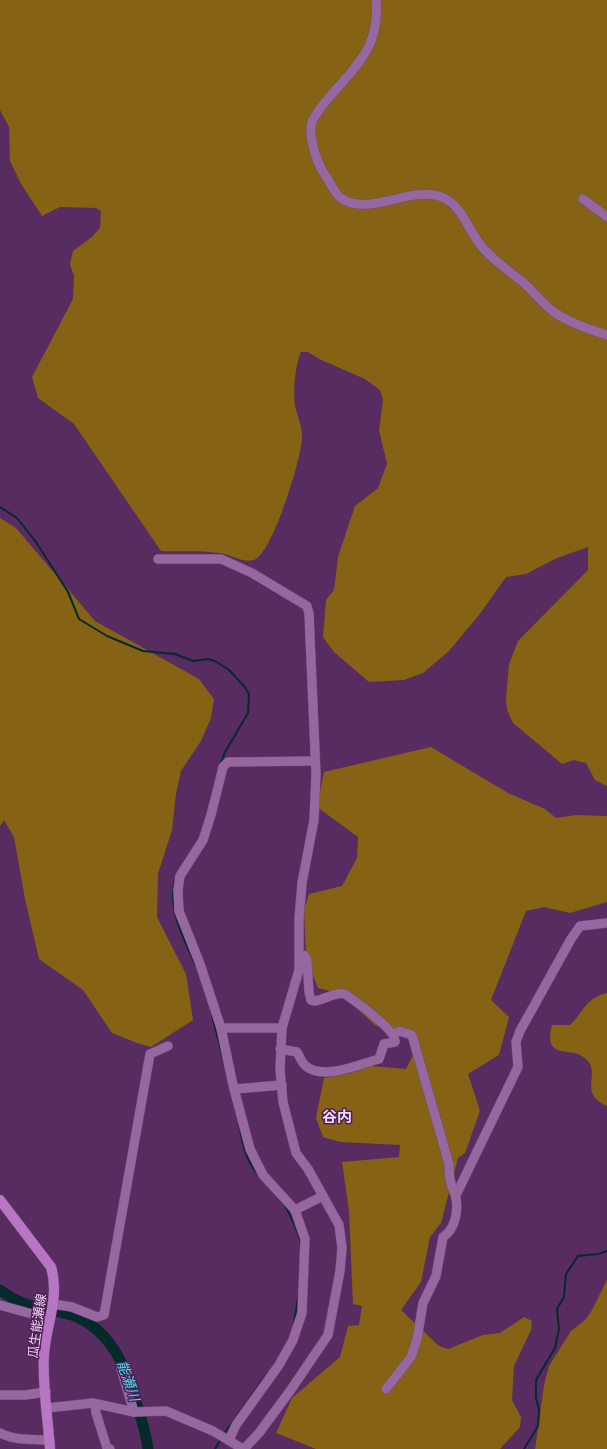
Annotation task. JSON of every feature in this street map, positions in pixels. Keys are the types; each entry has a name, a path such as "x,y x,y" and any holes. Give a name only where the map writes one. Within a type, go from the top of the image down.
{"main road":[{"name":"瓜生能瀬線","path":"0,1200 51,1268 55,1281 53,1304 44,1352 50,1444"}],"street":[{"path":"376,0 377,12 372,43 351,74 338,86 314,117 311,126 313,143 322,173 340,197 354,204 366,204 427,194 443,197 454,205 478,242 492,257 531,289 554,312 580,326 607,335"},
{"path":"583,199 607,217"},
{"path":"47,1408 95,1404 130,1412 166,1410 213,1431 243,1449 259,1433 328,1335 337,1293 342,1248 340,1225 308,1169 296,1153 290,1135 282,1085 280,1049 282,1028 299,970 300,954 298,919 302,883 314,820 316,774 314,760 309,614 307,606 252,573 221,559 158,559"},
{"path":"227,1439 279,1365 293,1340 302,1313 305,1239 295,1210 263,1175 250,1149 221,1028 200,964 179,911 178,890 180,876 203,840 212,815 223,767 228,762 314,760"},
{"path":"456,1195 518,1067 516,1042 520,1031 564,951 580,926 607,923"},
{"path":"280,1049 297,1052 306,1067 311,1070 334,1073 379,1059 384,1044 395,1042 394,1034 384,1023 345,994 340,993 318,1000 311,1000 307,961 305,956 300,954"},
{"path":"221,1028 282,1028"},
{"path":"386,1389 411,1357 417,1339 423,1303 436,1276 443,1237 454,1224 456,1213 456,1195 451,1183 449,1164 412,1035 399,1031 394,1034"},
{"path":"53,1304 72,1307 97,1318 104,1315 150,1054 168,1046"},
{"path":"235,1089 282,1085"},
{"path":"295,1210 323,1196"},
{"path":"0,1305 50,1319"},
{"path":"121,1370 130,1412"},
{"path":"0,1395 25,1395 46,1392"},
{"path":"95,1404 96,1413 107,1448 110,1449"},
{"path":"2,1437 50,1444"}],"shaded area":[{"path":"0,0 607,0 607,786 595,780 586,763 574,760 562,764 513,723 507,710 506,698 509,664 518,641 588,570 588,547 557,558 526,574 506,577 479,615 449,651 423,673 404,680 369,682 334,652 323,637 326,600 334,590 338,557 355,506 378,488 387,464 379,430 383,400 380,390 365,379 319,359 308,352 301,352 297,364 294,386 295,406 302,432 301,446 297,463 285,503 269,541 261,554 254,560 250,561 217,553 161,551 74,424 38,398 32,377 73,299 74,276 70,264 73,251 92,237 100,228 101,211 96,208 60,207 42,216 21,184 10,161 9,127 0,110"},
{"path":"0,518 16,528 95,621 199,679 214,699 211,718 201,741 181,771 176,794 172,830 158,874 157,917 186,974 193,1020 151,1047 112,1033 83,990 39,959 25,899 14,837 4,820 0,826"},
{"path":"431,747 508,793 545,809 556,818 576,815 607,816 607,902 570,913 544,907 526,911 491,1000 509,1017 499,1055 468,1074 480,1111 465,1153 458,1158 441,1223 430,1237 421,1282 401,1310 439,1346 448,1349 483,1335 500,1333 524,1317 532,1321 531,1330 514,1366 512,1400 521,1417 520,1427 500,1449 316,1449 276,1433 292,1398 340,1357 348,1326 359,1325 362,1306 353,1304 349,1211 342,1162 399,1157 400,1145 340,1142 323,1137 316,1118 324,1078 351,1073 371,1066 406,1069 413,1055 410,1039 375,1025 341,994 318,988 306,957 304,910 309,894 342,886 357,858 358,837 317,807 324,772"},
{"path":"607,993 607,1106 598,1101 593,1095 591,1090 592,1073 588,1061 575,1053 555,1049 551,1045 550,1037 552,1025 570,1025 589,1002 600,995"},
{"path":"607,1280 607,1449 535,1449 544,1385 549,1366 571,1331 585,1320 591,1312"}],"waterway":[{"path":"0,507 17,518 36,542 68,592 79,619 107,636 143,651 175,654 193,661 208,659 215,661 229,670 245,687 249,694 248,713 225,752 220,765"},
{"path":"210,802 218,770"},
{"path":"175,880 173,891 175,912 182,934 195,964"},
{"path":"212,1015 223,1058"},
{"path":"239,1124 244,1149 250,1163 287,1209 301,1244"},
{"path":"524,1449 538,1426 539,1410 536,1398 536,1380 555,1348 559,1329 557,1309 564,1297 566,1274 578,1256 598,1254 607,1251"},
{"name":"能瀬川","path":"0,1290 15,1300 39,1308 62,1312 85,1321 106,1339 121,1362 132,1388 148,1449"},
{"path":"294,1323 298,1298"},
{"path":"224,1434 267,1374"},
{"path":"215,1449 221,1439"}],"district":[{"name":"谷内","path":"337,1117"}]}
